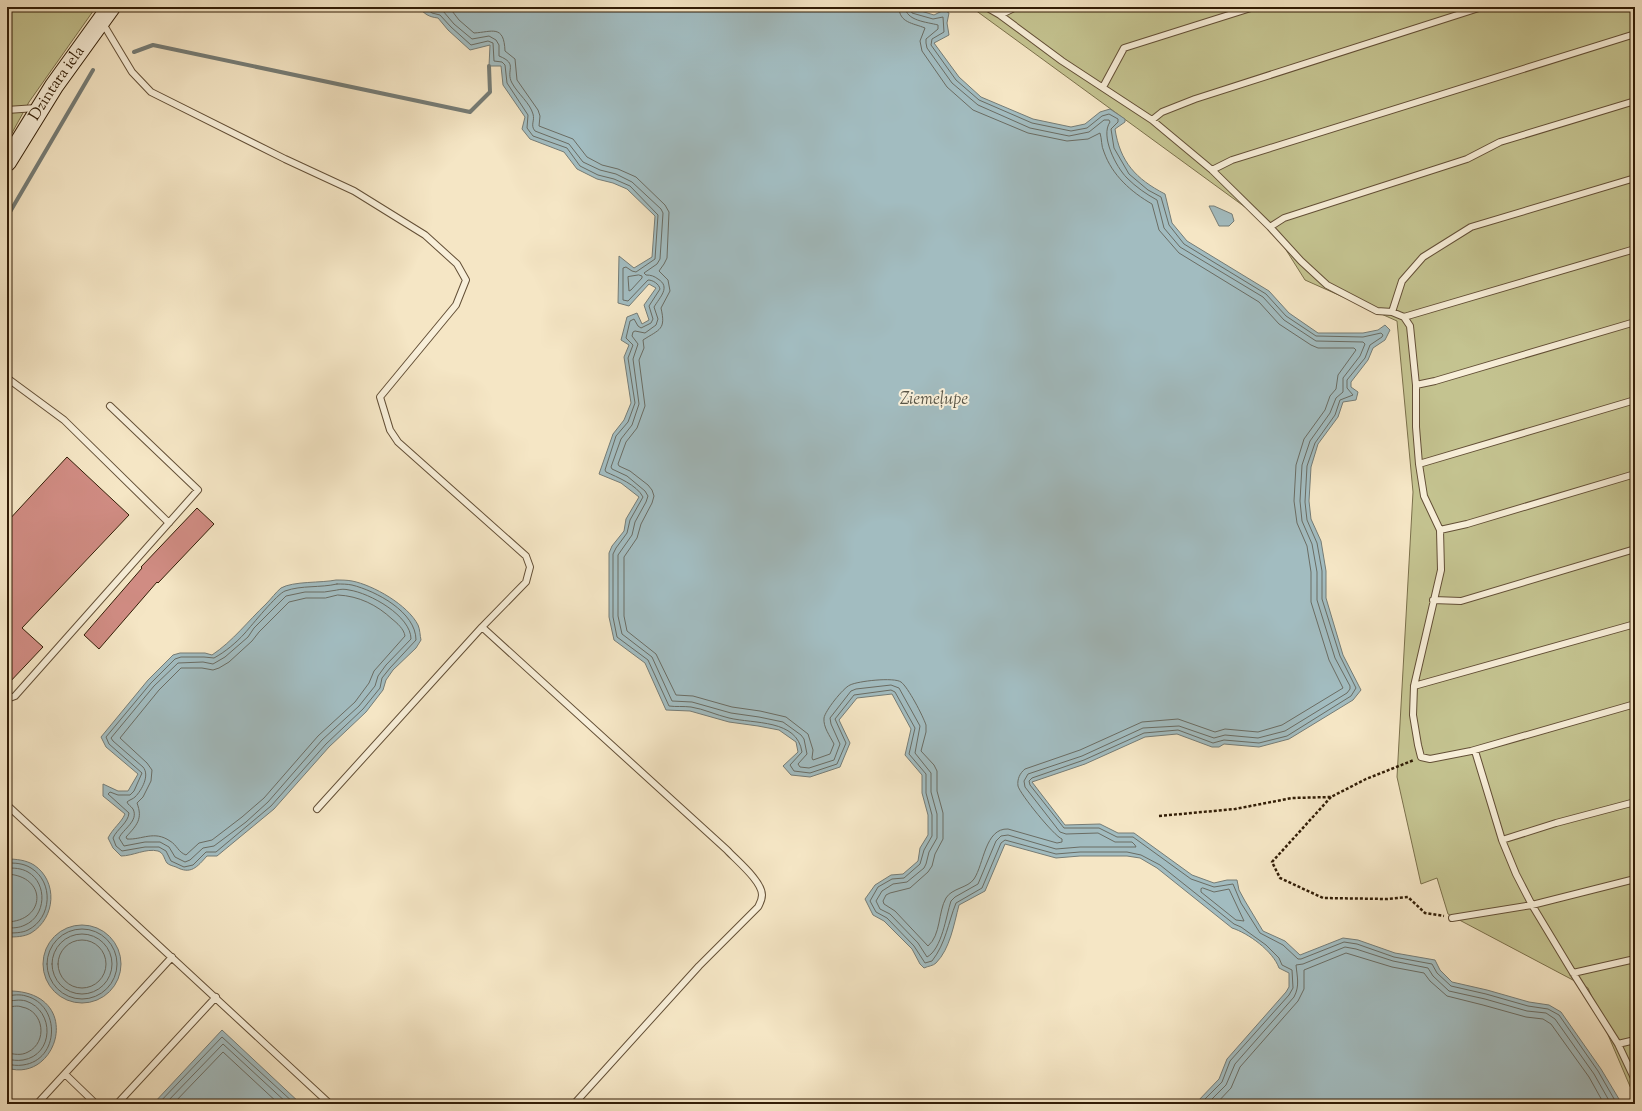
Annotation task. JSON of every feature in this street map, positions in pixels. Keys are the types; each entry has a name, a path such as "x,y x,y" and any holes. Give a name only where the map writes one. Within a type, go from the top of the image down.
{"street":[{"name":"Dzintara iela","path":"7,162 40,108 106,14"}],"lane":[{"path":"986,7 1000,15 1062,61 1152,120 1212,170 1270,227 1301,261 1327,285 1377,311 1392,312 1404,317 1410,326 1416,385 1416,427 1419,464 1424,496 1440,530 1441,570 1414,686 1413,714 1418,745 1422,757 1430,759 1475,751 1635,704"},
{"path":"1000,15 1016,7"},
{"path":"1103,87 1124,48 1254,7"},
{"path":"1152,120 1162,112 1195,99 1482,7"},
{"path":"106,14 132,72 151,92 285,159 354,191 425,235 457,264 466,280 456,305 380,397 390,430 398,442 526,556 530,567 526,582 482,627 317,809"},
{"path":"1212,170 1232,160 1635,34"},
{"path":"1270,227 1284,218 1467,159 1500,142 1635,101"},
{"path":"7,110 40,108"},
{"path":"1392,312 1402,281 1423,257 1471,227 1635,178"},
{"path":"1404,317 1635,249"},
{"path":"1416,385 1436,381 1635,322"},
{"path":"7,378 64,420 169,523"},
{"path":"1419,464 1635,400"},
{"path":"7,699 15,696 198,490 110,406"},
{"path":"1440,530 1467,524 1635,474"},
{"path":"1433,600 1461,601 1635,549"},
{"path":"1414,686 1635,624"},
{"path":"482,627 727,850 750,874 762,891 762,901 758,907 703,961 574,1104"},
{"path":"1475,751 1502,840 1516,874 1532,905 1618,1044 1635,1080"},
{"path":"1502,840 1556,823 1635,802"},
{"path":"7,805 330,1104"},
{"path":"1452,918 1532,905 1635,879"},
{"path":"37,1104 172,957"},
{"path":"1573,973 1635,959"},
{"path":"117,1104 216,998"},
{"path":"1618,1044 1635,1040"},
{"path":"65,1074 96,1104"}],"path":[{"path":"1422,757 1366,779 1331,797 1272,862 1280,878 1323,898 1387,900 1408,897 1425,913 1452,918"},
{"path":"1159,816 1235,809 1292,798 1331,797"}],"shaded area":[{"path":"7,7 96,7 29,102 7,142"},
{"path":"971,7 1635,7 1635,1098 1588,988 1448,914 1437,878 1421,884 1397,777 1413,492 1397,321 1305,280 1271,226"}],"water":[{"name":"Ziemeļupe","path":"419,7 908,7 934,15 944,10 949,13 947,23 949,35 934,43 959,77 981,97 1033,119 1071,127 1085,124 1100,112 1110,109 1125,119 1125,122 1115,129 1117,141 1125,160 1138,176 1165,194 1172,223 1187,241 1269,291 1289,313 1318,333 1363,333 1378,330 1385,325 1390,330 1385,340 1373,348 1368,360 1351,382 1351,387 1358,392 1356,400 1343,402 1338,417 1318,444 1311,467 1309,501 1311,519 1321,541 1326,571 1326,598 1343,655 1361,690 1353,700 1289,739 1259,747 1224,744 1219,747 1212,747 1177,734 1145,737 1085,764 1032,782 1065,825 1100,824 1118,833 1134,833 1192,875 1214,883 1227,880 1237,880 1239,890 1263,931 1285,941 1300,955 1343,938 1358,940 1395,953 1435,960 1440,970 1452,982 1529,1002 1549,1005 1561,1012 1601,1069 1622,1104 1187,1104 1197,1102 1219,1079 1227,1059 1286,992 1289,987 1289,973 1279,968 1266,949 1252,938 1232,928 1157,868 1140,858 1127,856 1080,856 1056,858 1005,844 985,891 959,905 951,936 945,951 936,963 924,968 920,964 912,949 884,921 873,915 865,899 875,885 891,875 903,874 918,861 920,848 928,835 928,815 922,793 922,775 905,755 911,729 892,694 857,698 839,720 850,743 840,767 810,777 791,775 783,766 798,752 796,742 779,730 729,722 690,711 666,710 645,663 614,640 609,617 609,553 612,546 624,531 626,519 639,497 621,483 599,474 613,434 624,420 631,403 624,357 629,345 621,340 627,317 637,313 642,324 649,320 644,305 656,288 649,284 629,306 618,303 619,256 634,268 652,257 655,216 627,189 613,183 597,179 577,169 564,152 530,139 522,129 525,117 503,85 501,66 489,66 490,45 470,50 448,30 438,18 427,15"},
{"path":"1209,206 1214,206 1232,214 1234,221 1229,226 1219,226"},
{"path":"346,580 360,583 379,591 398,603 406,610 418,625 421,640 416,648 393,670 386,680 383,690 366,712 329,747 274,809 217,856 207,856 193,869 186,870 168,864 163,855 158,851 144,851 121,856 113,848 108,838 125,814 103,796 103,784 118,791 128,791 138,774 106,747 101,737 148,680 173,655 180,653 205,653 212,655 234,637 281,588 293,584"},
{"path":"7,859 21,860 34,865 42,872 47,880 50,890 51,899 45,918 31,933 16,937 7,937"},
{"path":"82,925 97,928 110,936 118,949 121,964 118,979 110,992 97,1000 82,1003 67,1000 54,992 46,979 43,964 46,949 54,936 67,928"},
{"path":"12,991 35,996 49,1007 56,1021 56,1037 50,1051 39,1063 25,1069 7,1068 7,993"},
{"path":"222,1030 301,1104 153,1104"}],"building":[{"path":"67,457 129,515 22,628 43,647 7,685 7,522"},
{"path":"197,508 214,524 158,583 157,582 99,649 84,635 142,568 141,567"}],"waterway":[{"path":"134,52 153,45 470,112 490,92 489,66"},
{"path":"7,217 93,70"}]}
